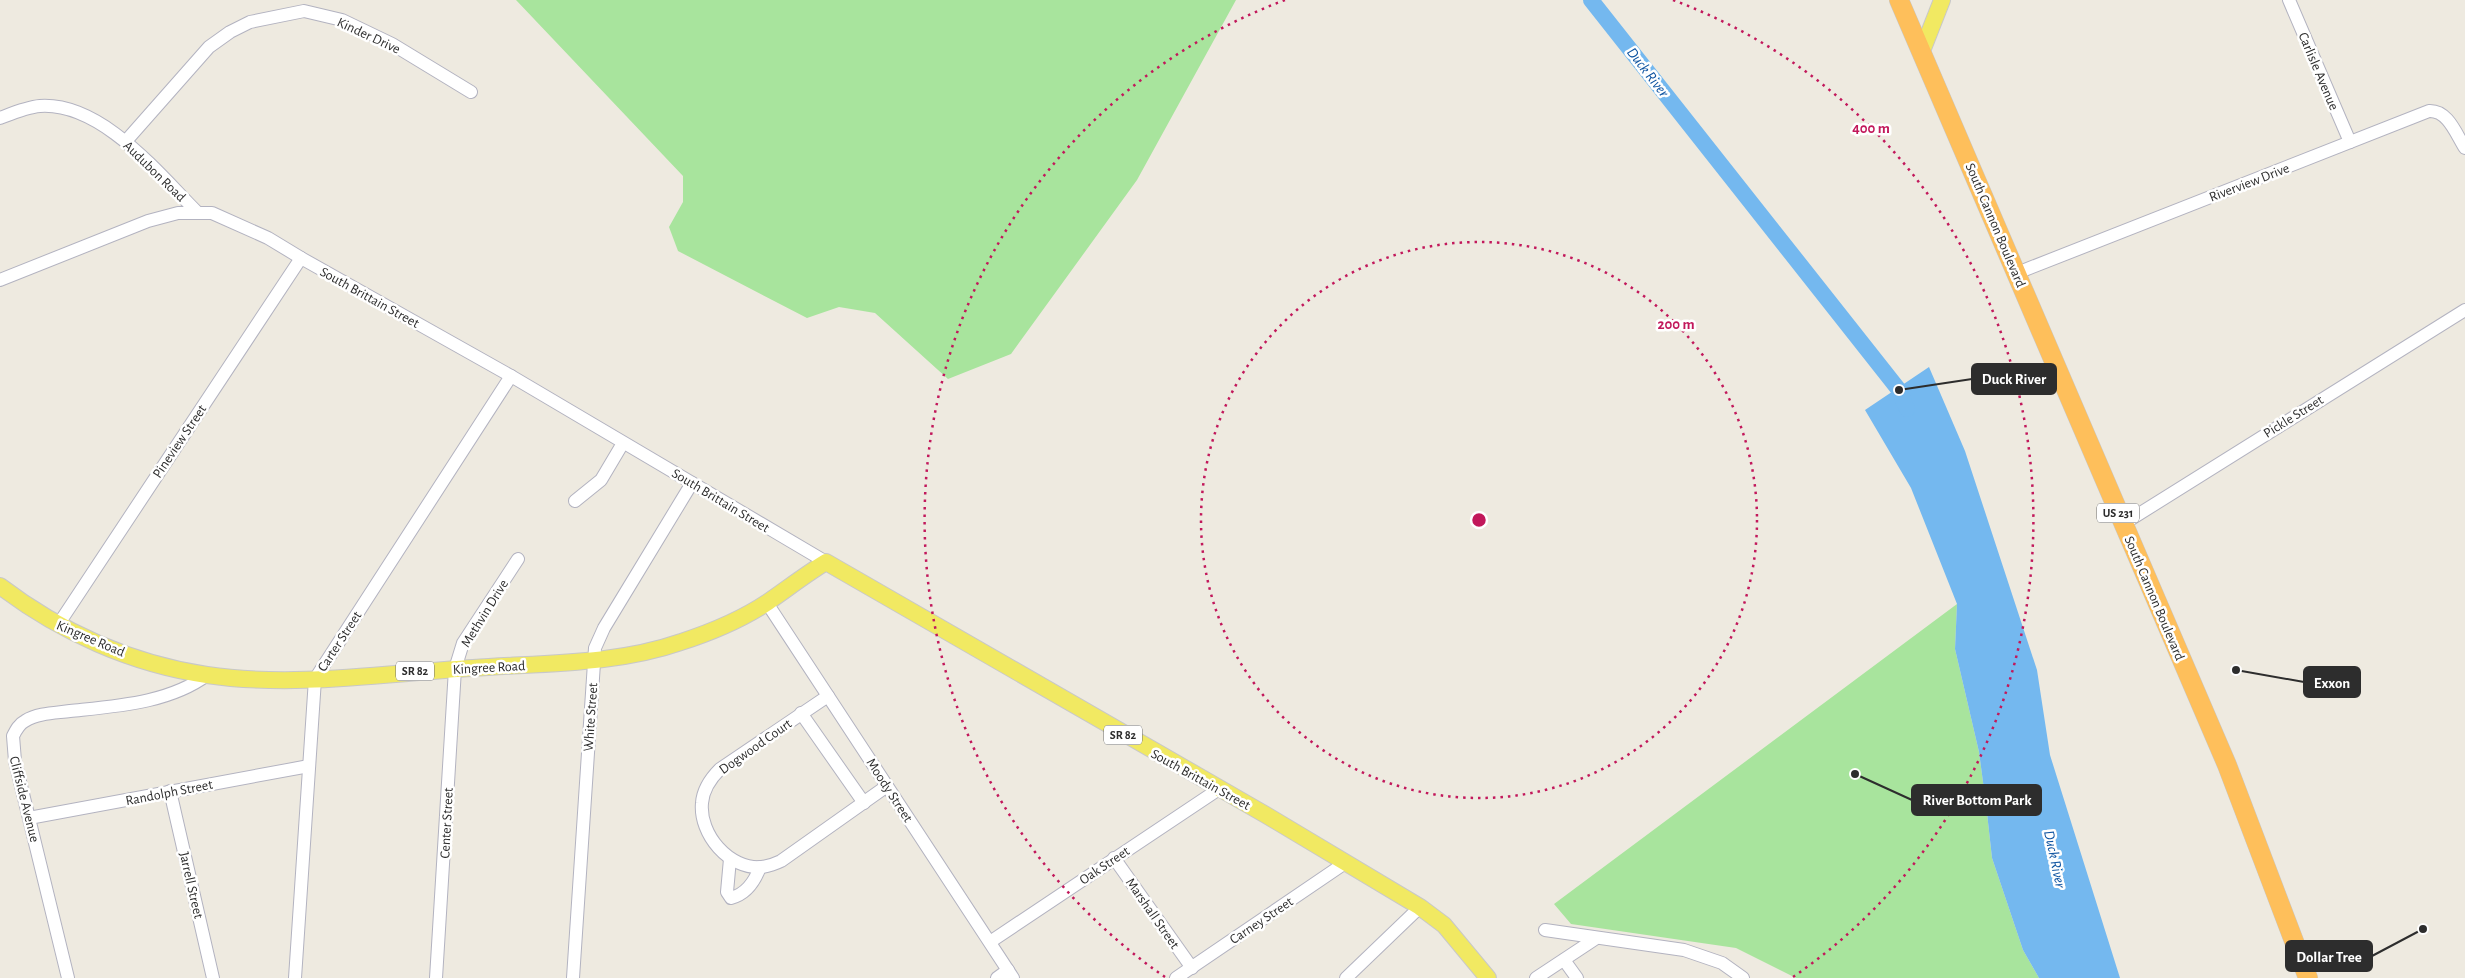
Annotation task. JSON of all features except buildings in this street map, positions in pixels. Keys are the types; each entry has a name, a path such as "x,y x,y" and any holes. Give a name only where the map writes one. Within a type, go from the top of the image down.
{"highway":[{"name":"South Cannon Boulevard","path":"1899,0 2227,764 2308,978"}],"main road":[{"path":"1922,50 1942,0"},
{"name":"Kingree Road","path":"0,586 58,625 121,652 207,675 251,678 315,678 594,660 624,656 679,643 731,623 766,603 826,562"},
{"name":"South Brittain Street","path":"826,562 1220,789 1420,907"},
{"name":"SR 82","path":"1420,907 1444,925 1488,978"}],"street":[{"name":"Carlisle Avenue","path":"2289,0 2350,142"},
{"name":"Kinder Drive","path":"126,142 210,47 230,32 250,22 304,11 342,20 392,44 471,92"},
{"name":"Audubon Road","path":"0,118 40,106 58,107 82,114 126,142 197,212"},
{"name":"Riverview Drive","path":"2017,273 2429,111 2437,111 2445,116 2465,148"},
{"name":"South Brittain Street","path":"0,280 148,221 178,213 212,213 268,238 511,376 826,562"},
{"name":"Pineview Street","path":"58,625 301,258"},
{"name":"Pickle Street","path":"2123,524 2465,310"},
{"name":"Carter Street","path":"295,978 315,678 511,376"},
{"path":"575,501 601,480 623,443"},
{"name":"White Street","path":"573,978 596,648 604,628 692,483"},
{"name":"Methvin Drive","path":"455,669 463,643 518,559"},
{"name":"Moody Street","path":"766,603 1011,974"},
{"name":"Center Street","path":"436,978 455,669"},
{"name":"Cliffside Avenue","path":"68,978 29,818 13,747 13,736 24,721 40,715 115,706 177,693 191,687 207,675"},
{"name":"Dogwood Court","path":"730,859 712,839 706,827 702,815 705,790 720,769 828,696"},
{"name":"Dogwood Court","path":"801,713 864,803"},
{"name":"Randolph Street","path":"29,818 309,766"},
{"path":"760,867 756,880 731,898 726,892 730,859 760,867 781,862 888,786"},
{"name":"Oak Street","path":"990,942 1220,789"},
{"name":"Jarrell Street","path":"170,792 213,978"},
{"name":"Marshall Street","path":"1114,858 1192,968"},
{"name":"Carney Street","path":"1176,978 1345,862"},
{"path":"1346,978 1420,907"},
{"path":"1545,930 1595,939 1684,950 1722,963 1743,978"},
{"path":"1536,978 1595,939"},
{"path":"1564,960 1577,978"},
{"path":"997,978 1011,974"}],"green space":[{"path":"516,0 1236,0 1137,180 1011,354 948,379 875,313 839,307 807,318 678,251 669,227 683,202 683,176"},
{"path":"1957,604 1955,649 1979,752 1985,797 1972,807 1973,813 1987,813 1992,858 2023,950 2039,978 1796,978 1736,948 1571,924 1554,904"}],"water":[{"path":"1929,367 1965,451 2037,670 2050,755 2120,978 2039,978 2023,950 1992,858 1987,813 1973,813 1972,810 1973,805 1985,797 1979,752 1955,649 1957,604 1911,488 1865,410"}],"waterway":[{"name":"Duck River","path":"1591,0 1899,390 1907,409"}],"place":[{"name":"Duck River","path":"1899,390"},
{"name":"Exxon","path":"2236,670"},
{"name":"River Bottom Park","path":"1855,774"},
{"name":"Dollar Tree","path":"2423,929"}]}
